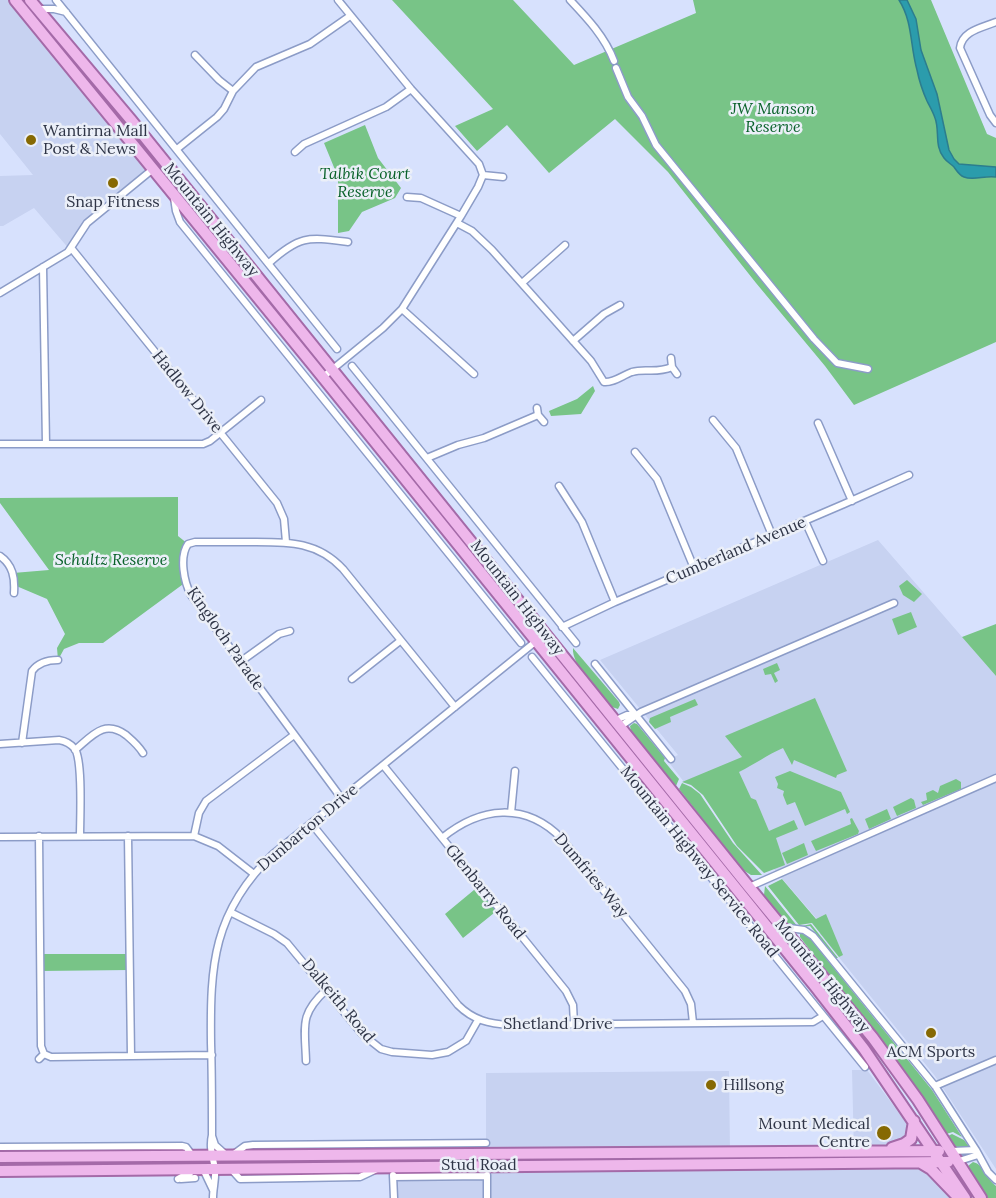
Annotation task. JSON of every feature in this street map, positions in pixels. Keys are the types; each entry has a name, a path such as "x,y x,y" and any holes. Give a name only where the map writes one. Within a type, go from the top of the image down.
{"main road":[{"name":"Mountain Highway","path":"15,0 224,257 327,373 490,565 608,731 745,891 782,927 873,1038 959,1161 981,1198"},
{"name":"Mountain Highway","path":"33,4 224,235 489,583 511,610 540,637 618,723 883,1077 965,1198"},
{"path":"93,95 103,86"},
{"path":"213,243 224,235"},
{"path":"224,257 234,248"},
{"path":"489,583 486,571 490,565"},
{"path":"608,731 618,723"},
{"path":"873,1038 886,1066 883,1077"},
{"path":"880,1152 908,1142 913,1134 914,1121"},
{"name":"Stud Road","path":"0,1157 486,1150 534,1160 750,1164 959,1161"},
{"name":"Stud Road","path":"567,1160 711,1153 952,1151"},
{"path":"838,1152 849,1156 854,1163"},
{"path":"711,1153 735,1157 750,1164"},
{"name":"Stud Road","path":"0,1171 96,1169 198,1171 214,1167 229,1167 487,1171 534,1160"},
{"path":"921,1163 931,1169 960,1198"}],"street":[{"path":"327,373 383,328 402,309 457,223 483,175 474,158 411,89 338,0"},
{"path":"570,0 602,39 628,97 642,116 656,146 814,339 837,363 868,369"},
{"name":"Mountain Highway","path":"54,9 58,2 338,349"},
{"name":"Mountain Highway","path":"33,4 66,12"},
{"path":"177,149 218,117 233,91 256,66 310,44 351,16"},
{"path":"996,22 964,35 960,48 990,115 996,123"},
{"path":"195,55 233,91"},
{"path":"295,152 304,144 386,107 411,89"},
{"path":"0,293 72,249 87,223 153,169"},
{"path":"483,175 503,177"},
{"name":"Mountain Highway","path":"174,194 176,212 180,222 493,608"},
{"path":"406,197 421,198 461,216"},
{"path":"457,223 482,240 522,283 595,365 602,380 607,382 635,372 657,372 672,367"},
{"path":"269,263 290,245 302,240 315,238 348,242"},
{"path":"522,283 565,245"},
{"name":"Hadlow Drive","path":"72,249 277,503 284,519 286,542"},
{"path":"43,267 46,444"},
{"path":"573,341 604,314 620,305"},
{"path":"402,309 474,374"},
{"path":"671,358 672,367 677,374"},
{"path":"352,366 576,643"},
{"path":"0,444 201,444 210,441 261,400"},
{"path":"427,458 458,445 484,438 538,412 544,422"},
{"path":"713,420 735,448 772,535"},
{"path":"818,423 852,501"},
{"path":"635,452 660,486 694,568"},
{"name":"Cumberland Avenue","path":"562,627 909,475"},
{"path":"559,486 582,522 615,602"},
{"path":"805,521 823,561"},
{"name":"Kingloch Parade","path":"342,799 187,588 185,550 188,544 193,542 286,542 310,546 335,561 455,707"},
{"path":"0,556 12,570 14,593"},
{"path":"618,723 627,715 634,715 894,603"},
{"path":"493,608 511,610"},
{"path":"493,608 521,643"},
{"path":"240,662 279,634 290,631"},
{"name":"Dunbarton Drive","path":"213,1194 211,1001 213,965 230,912 254,874 273,854 540,637"},
{"path":"352,679 400,641"},
{"name":"Mountain Highway Service Road","path":"532,657 865,1067"},
{"path":"22,743 32,671 36,666 47,661 58,660"},
{"path":"595,664 671,759"},
{"path":"75,750 98,731 113,728 137,744 143,753"},
{"path":"194,836 199,813 206,801 294,735"},
{"path":"0,744 59,740 66,742 75,750 79,765 80,836"},
{"name":"Glenbarry Road","path":"383,765 569,995 574,1008 574,1024"},
{"path":"511,813 515,771"},
{"path":"745,891 996,778"},
{"name":"Dumfries Way","path":"442,838 471,819 486,814 511,813 541,822 562,839 685,991 691,1004 693,1023"},
{"name":"Shetland Drive","path":"311,823 458,1005 478,1020 510,1025 813,1022 823,1016"},
{"path":"39,836 42,1057 212,1055"},
{"path":"128,836 131,1056"},
{"path":"0,837 194,836 218,846 254,874"},
{"name":"Dalkeith Road","path":"230,912 287,943 366,1039 381,1048 392,1052 432,1055 448,1052 466,1041 478,1020"},
{"path":"782,927 804,930 813,936 935,1086 988,1172 996,1180"},
{"path":"306,1061 307,1014 313,1002 326,990"},
{"path":"935,1086 996,1060"},
{"path":"212,1136 217,1147 229,1155 245,1146 253,1145 475,1143 486,1150 487,1198"},
{"path":"0,1147 182,1146 193,1155"},
{"path":"952,1151 977,1153"},
{"path":"959,1161 977,1153"},
{"path":"96,1169 104,1180"},
{"path":"390,1169 394,1198"},
{"path":"198,1171 178,1179 198,1171 207,1175 213,1194"}],"shaded area":[{"path":"0,0 15,0 153,169 87,223 70,250 34,208 0,226 0,176 33,175 0,134"},
{"path":"878,540 996,676 996,1169 935,1076 820,934 821,930 816,918 695,777 684,782 667,760 678,755 600,660"},
{"path":"852,1070 867,1070 905,1121 913,1133 906,1143 854,1152"},
{"path":"729,1071 730,1153 486,1153 486,1073"},
{"path":"921,1163 960,1198 394,1198 393,1177 487,1176 487,1165"}],"green space":[{"name":"JW Manson Reserve","path":"392,0 513,0 574,65 696,13 693,0 931,0 987,134 996,138 996,342 854,405 668,172 615,119 549,173 507,125 477,151 455,126 493,109"},
{"name":"Talbik Court Reserve","path":"365,125 378,158 401,188 395,198 362,212 349,231 338,233 338,177 324,143"},
{"path":"593,386 595,391 581,414 551,416 549,411 577,399"},
{"name":"Schultz Reserve","path":"178,497 178,536 188,544 186,582 103,643 79,643 64,649 58,660 57,648 65,634 47,599 14,585 13,573 49,570 0,503 0,498"},
{"path":"907,580 922,594 914,602 903,595 899,586"},
{"path":"911,612 917,627 898,635 892,619"},
{"path":"996,624 996,676 962,637"},
{"path":"573,648 619,702 618,709 612,707 587,679 577,662"},
{"path":"777,663 780,670 774,673 778,681 775,683 771,674 765,675 763,669"},
{"path":"815,698 847,771 837,775 836,778 794,760 792,765 783,748 739,772 751,798 756,800 769,831 794,820 798,829 776,838 785,865 764,873 737,846 703,795 691,785 682,782 742,757 725,736"},
{"path":"695,699 698,705 670,717 671,722 655,729 649,722 650,718"},
{"path":"634,723 665,758 664,761 679,779 676,786 631,731 630,726"},
{"path":"790,771 841,792 850,812 847,814 845,809 805,826 795,802 787,805 783,795 784,791 777,788 775,777"},
{"path":"956,779 961,782 961,789 923,805 921,802 927,800 926,793 933,790 938,793 940,786"},
{"path":"682,783 700,794 733,843 762,875 751,875 743,870 679,789"},
{"path":"911,798 916,808 897,816 893,807"},
{"path":"887,809 891,819 869,829 865,819"},
{"path":"852,818 859,831 858,834 816,851 811,841 851,824 850,819"},
{"path":"804,843 808,855 787,864 782,853"},
{"path":"782,879 816,919 826,914 843,955 839,957 812,923 799,925 768,886"},
{"path":"480,885 499,909 463,938 445,914"},
{"path":"765,886 798,927 787,924 764,895"},
{"path":"811,924 838,958 810,926 799,927"},
{"path":"800,933 808,936 932,1090 962,1137 953,1132 946,1134 888,1048 806,945"},
{"path":"40,954 130,954 130,970 40,971"},
{"path":"952,1134 964,1140 970,1148 956,1147 948,1136"},
{"path":"973,1162 980,1166 996,1186 996,1198 988,1198 968,1166"}],"water":[{"path":"899,0 907,0 916,19 921,50 937,94 949,150 959,164 996,167 996,177 964,177 941,153 936,123 920,82 907,17"}],"place":[{"name":"Wantirna Mall Post & News","path":"31,140"},
{"name":"Snap Fitness","path":"113,183"},
{"name":"ACM Sports","path":"931,1033"},
{"name":"Hillsong","path":"711,1085"},
{"name":"Mount Medical Centre","path":"884,1133"}]}
